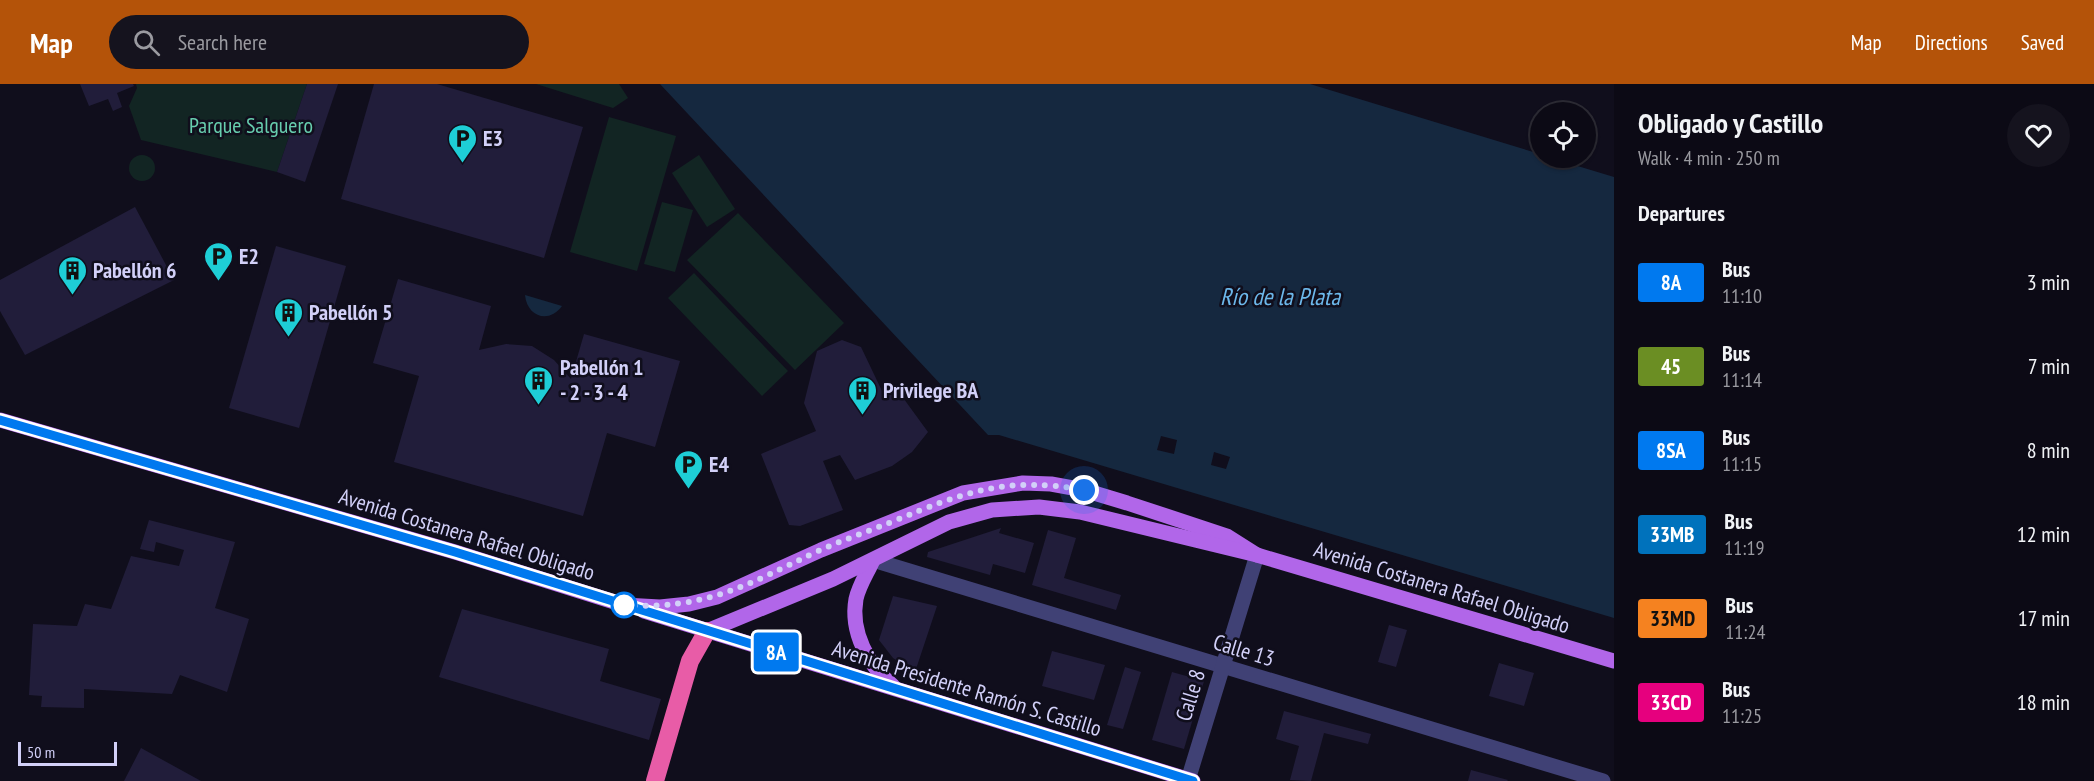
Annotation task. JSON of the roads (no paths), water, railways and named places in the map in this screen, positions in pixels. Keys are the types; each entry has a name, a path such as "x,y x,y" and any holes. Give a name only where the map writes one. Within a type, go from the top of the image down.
{"highway":[{"path":"655,781 690,661 707,631"}],"main road":[{"name":"Avenida Costanera Rafael Obligado","path":"0,420 432,546 624,605 660,607 688,604 717,597 821,550 963,494 1023,483 1051,484 1084,490 1127,502 1227,536 1257,555"},
{"name":"Avenida Costanera Rafael Obligado","path":"707,631 873,560 928,531 962,518 992,510 1039,507 1080,512 1257,555 1614,661"},
{"path":"873,560 856,598 856,619 860,640 869,659 882,676 898,690"},
{"name":"Avenida Presidente Ramón S. Castillo","path":"624,605 1190,780"}],"street":[{"name":"Calle 8","path":"1190,780 1257,555"},
{"name":"Calle 13","path":"873,560 1603,781"}],"water":[{"name":"Río de la Plata","path":"660,84 1310,84 1530,151 1530,168 1584,168 1614,177 1614,618 999,435 988,435"},
{"path":"525,295 562,306 551,315 539,316 530,309"}],"place":[{"name":"E3","path":"462,164"},
{"name":"E2","path":"218,282"},
{"name":"Pabellón 6","path":"72,296"},
{"name":"Pabellón 5","path":"288,338"},
{"name":"Pabellón 1 - 2 - 3 - 4","path":"539,406"},
{"name":"Privilege BA","path":"862,416"},
{"name":"E4","path":"688,490"}],"park label":[{"name":"Parque Salguero","path":"251,125"}]}
